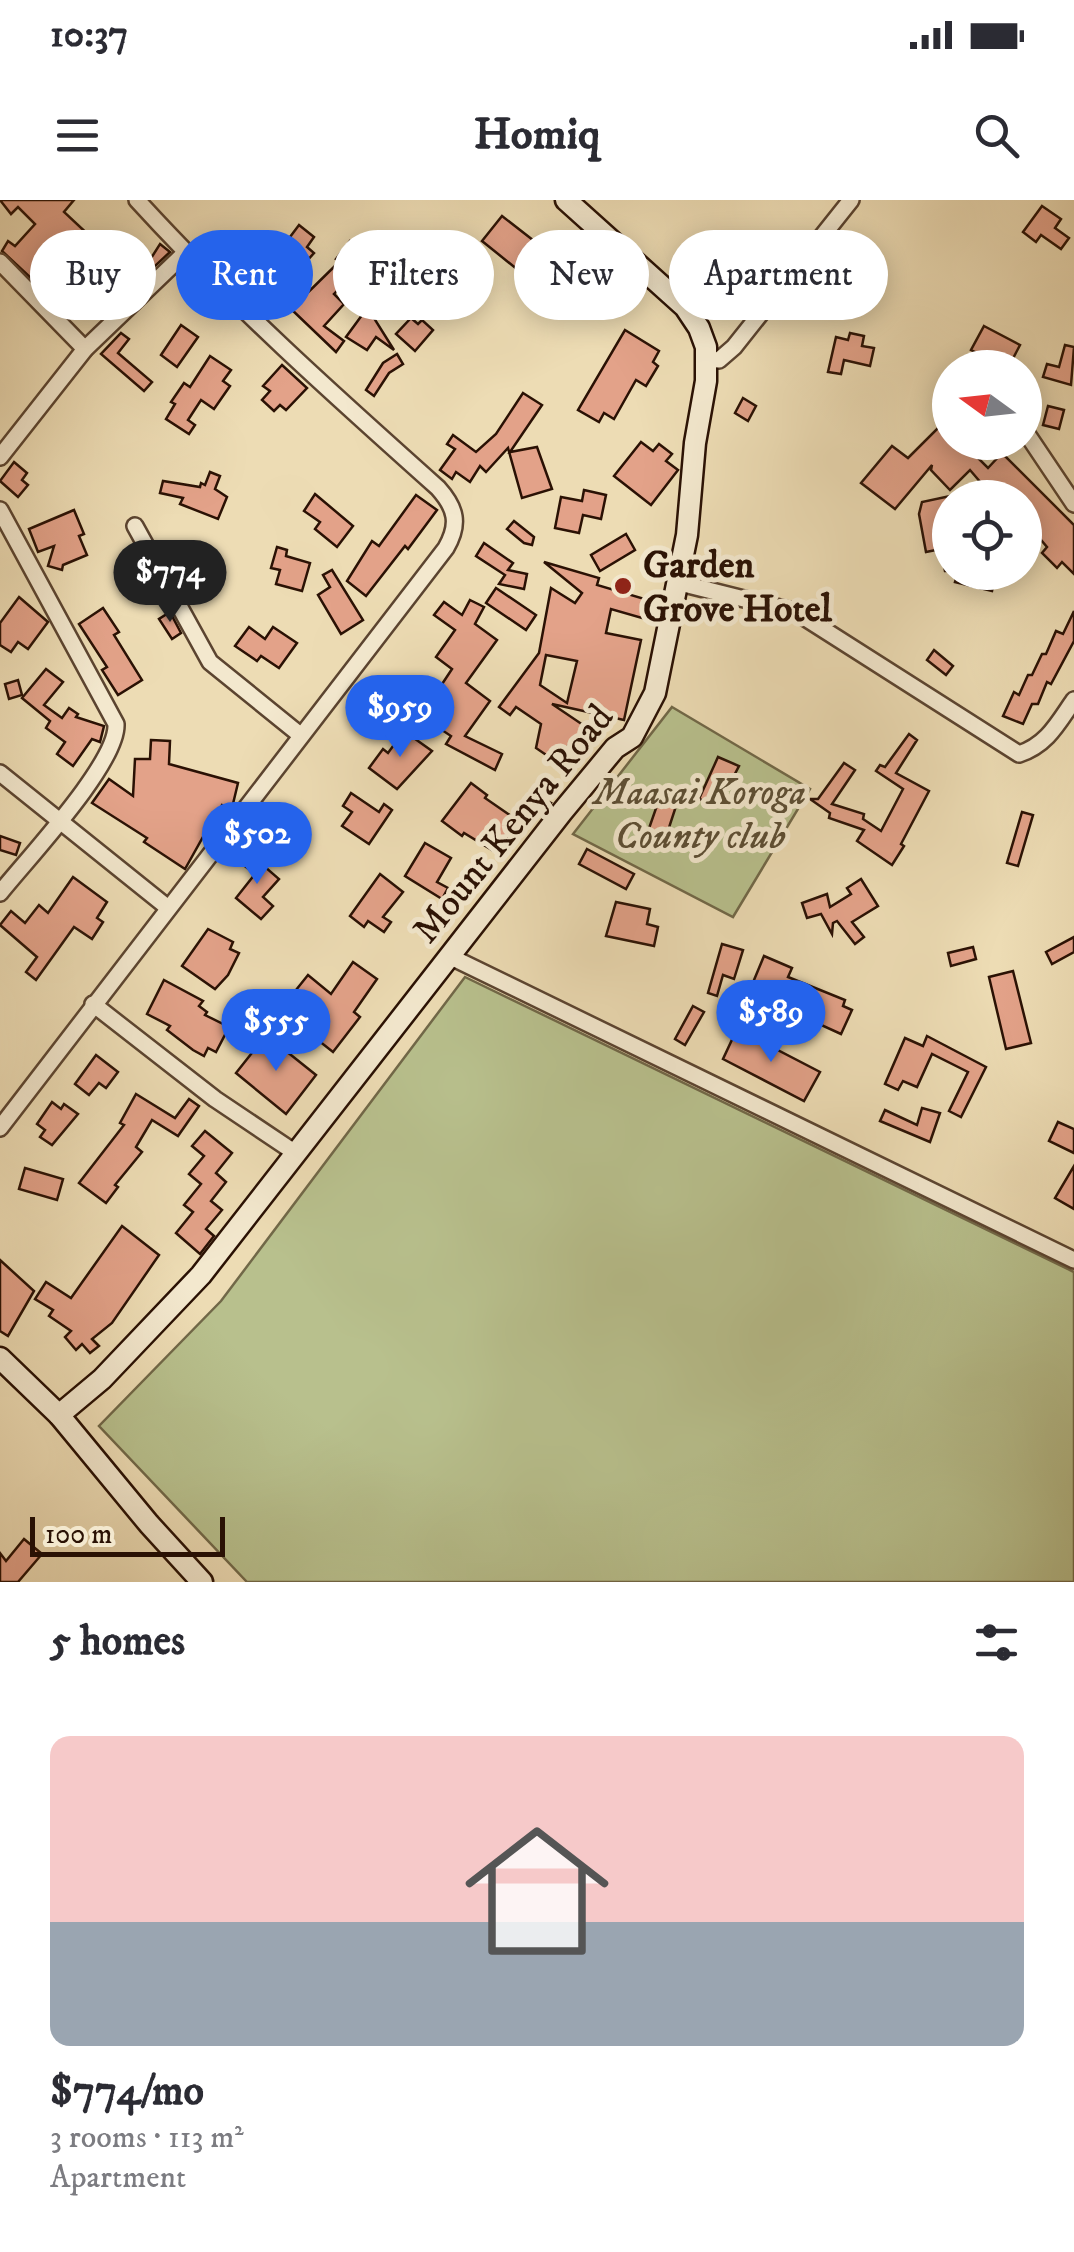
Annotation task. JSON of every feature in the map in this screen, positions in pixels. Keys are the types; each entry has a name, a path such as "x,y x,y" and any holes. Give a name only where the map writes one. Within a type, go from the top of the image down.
{"main road":[{"name":"Mount Kenya Road","path":"59,1415 102,1379 201,1276 615,748 632,738 654,693 687,535 707,359 699,328 685,307 566,200"},
{"path":"0,1358 59,1415 202,1582"}],"street":[{"path":"137,200 176,242"},
{"path":"707,359 719,360 734,347 851,200"},
{"path":"0,457 85,349 176,261"},
{"path":"0,262 85,349"},
{"path":"0,1128 446,548 454,530 455,512 438,488 258,320"},
{"path":"1042,456 1074,504"},
{"path":"0,510 116,724 116,738 106,760 0,893"},
{"path":"135,526 210,662 300,734"},
{"path":"676,582 796,612 1019,754 1049,737 1074,700"},
{"path":"0,773 167,908"},
{"path":"449,956 1074,1260"},
{"path":"94,1004 215,1099 296,1154"}],"green space":[{"name":"Maasai Koroga County club","path":"672,707 810,789 733,917 573,834"},
{"path":"465,977 1074,1272 1074,1582 247,1582 99,1426 221,1301"}],"building":[{"path":"0,200 74,200 64,212 83,230 30,230 30,277 2,251 8,241 15,246 35,224 18,207 11,214"},
{"path":"1042,206 1061,219 1055,228 1069,238 1061,249 1041,235 1036,242 1023,232"},
{"path":"502,216 520,230 514,230 514,267 494,251 494,230 491,230"},
{"path":"160,244 170,252 156,265"},
{"path":"333,268 333,316 324,326 344,341 336,352 303,320 313,320 313,287"},
{"path":"358,320 375,320 394,350 376,337 367,350 346,337"},
{"path":"409,320 418,324 422,320 433,330 415,351 396,334"},
{"path":"181,325 198,337 177,367 161,355"},
{"path":"984,326 1020,345 1017,350 971,350"},
{"path":"625,330 659,351 653,362 658,366 646,386 636,380 614,419 604,413 599,422 578,410"},
{"path":"121,333 129,339 118,353 152,382 144,391 101,354"},
{"path":"850,333 864,336 862,346 874,348 870,366 844,360 841,374 828,372 836,337 848,340"},
{"path":"1065,345 1074,347 1071,385 1043,377 1047,364 1059,367"},
{"path":"397,354 403,364 389,373 374,396 366,390 383,363"},
{"path":"210,356 231,370 223,381 230,386 214,409 201,400 188,420 195,425 189,434 166,419 175,404 171,402 184,383 190,387"},
{"path":"282,365 307,388 286,410 280,405 274,411 262,400 270,391 263,386"},
{"path":"523,393 542,405 510,452 537,447 552,489 522,498 508,448 486,472 480,466 470,482 456,472 452,479 440,470 455,449 447,444 453,435 476,452 496,434"},
{"path":"743,398 756,406 748,421 735,413"},
{"path":"1048,406 1064,410 1059,429 1043,425"},
{"path":"932,434 932,460 980,460 988,468 995,460 1009,460 1029,480 979,480 970,470 960,480 940,480 931,470 932,465 895,509 861,483 892,446 908,458"},
{"path":"641,442 653,451 659,444 672,454 666,461 678,470 651,505 614,476"},
{"path":"14,462 27,473 22,480 28,485 18,497 0,481"},
{"path":"210,472 220,476 215,489 227,497 218,519 180,504 183,498 160,493 163,481 205,485"},
{"path":"584,490 606,495 601,519 583,515 579,533 555,528 561,497 582,501"},
{"path":"1042,493 1074,525 1074,574 1062,562 1057,568 1042,553 1047,547 1042,541"},
{"path":"315,494 353,526 337,547 315,529 320,522 304,511"},
{"path":"416,495 437,510 366,596 347,581 372,541 379,546"},
{"path":"932,500 932,551 926,552 919,514 922,502"},
{"path":"74,510 87,555 63,565 62,570 48,566 54,546 38,552 29,529"},
{"path":"514,521 534,537 532,545 507,529"},
{"path":"626,534 635,550 600,571 591,555"},
{"path":"484,543 513,563 508,570 527,574 524,589 499,584 505,575 476,556"},
{"path":"277,547 287,550 286,556 310,563 302,591 276,584 280,570 271,568"},
{"path":"544,562 599,578 597,585 648,600 642,618 611,609 606,633 641,640 624,720 552,704 592,731 578,752 568,746 558,763 536,748 541,724 516,707 510,715 499,707 539,653 551,588 575,603 582,593","holes":["546,655 577,661 567,703 540,685"]},
{"path":"332,570 363,620 341,634 318,595 330,587 323,575"},
{"path":"496,588 536,615 526,630 486,603"},
{"path":"19,597 48,622 28,649 18,642 11,652 0,645 0,623"},
{"path":"470,600 484,607 475,624 497,640 466,683 490,701 465,736 502,754 495,770 446,744 451,736 421,716 452,669 436,657 455,630 434,615 444,602 462,615"},
{"path":"103,608 119,632 114,635 142,680 118,695 102,670 107,667 79,624"},
{"path":"1074,611 1074,641 1051,684 1047,682 1038,704 1032,704 1023,724 1003,716 1014,692 1019,695 1056,631 1063,634"},
{"path":"170,612 181,633 172,639 159,619"},
{"path":"249,627 265,639 273,627 297,643 279,668 261,656 257,661 235,646"},
{"path":"934,650 953,666 946,675 927,660"},
{"path":"46,669 63,682 44,705 62,718 69,708 78,714 76,717 104,726 100,742 92,739 73,766 57,754 65,742 46,728 50,721 22,698"},
{"path":"18,680 22,695 9,699 5,684"},
{"path":"404,731 432,751 397,789 369,768 383,749 388,753"},
{"path":"909,734 917,740 896,773 929,791 892,865 857,841 864,830 829,818 830,813 810,799 818,799 844,763 855,770 832,804 864,814 863,819 881,831 903,789 876,771 880,765 885,767"},
{"path":"151,740 170,741 169,764 238,783 232,808 222,805 215,830 209,838 203,837 185,869 144,842 147,838 92,803 109,779 133,796 135,759 150,759"},
{"path":"718,757 739,766 718,806 699,799"},
{"path":"471,783 487,795 485,798 520,822 497,853 442,821"},
{"path":"662,791 679,797 664,843 646,837"},
{"path":"351,793 379,812 384,804 392,810 369,844 342,826 352,812 343,806"},
{"path":"537,796 551,803 542,816 530,810"},
{"path":"1022,812 1033,815 1018,866 1007,863"},
{"path":"0,836 20,843 16,855 0,850"},
{"path":"425,843 451,858 437,882 448,888 442,899 405,876"},
{"path":"587,849 634,874 626,889 579,864"},
{"path":"249,853 279,879 263,897 273,906 261,919 236,898 255,874 241,863"},
{"path":"380,874 403,892 383,917 391,922 384,932 368,921 364,927 350,916"},
{"path":"73,877 107,902 97,918 103,922 92,939 74,927 36,980 26,972 37,957 0,925 11,911 25,923 39,905 48,913"},
{"path":"861,879 878,906 852,922 864,937 855,944 837,921 833,923 832,934 821,914 807,918 802,903 827,894 830,907 851,894 847,888"},
{"path":"616,902 650,909 647,924 658,927 654,946 606,936"},
{"path":"208,929 233,942 230,949 239,953 228,975 215,989 182,966"},
{"path":"1074,937 1074,952 1052,964 1046,952"},
{"path":"722,944 743,950 734,979 723,975 717,996 708,993"},
{"path":"973,947 976,959 951,966 948,953"},
{"path":"764,956 792,968 788,977 845,1000 843,1006 852,1010 841,1034 749,992"},
{"path":"353,962 377,979 354,1012 360,1017 333,1052 280,1010 308,975 331,994"},
{"path":"1013,971 1031,1043 1006,1049 989,977"},
{"path":"164,980 203,1001 199,1006 207,1012 205,1015 229,1027 216,1052 208,1048 204,1056 193,1050 167,1030 170,1026 147,1014"},
{"path":"693,1006 704,1012 685,1045 675,1039"},
{"path":"737,1029 820,1072 804,1101 723,1059"},
{"path":"266,1035 316,1075 286,1114 236,1073"},
{"path":"927,1036 986,1067 961,1117 949,1111 968,1072 932,1054 917,1087 903,1081 898,1090 885,1084 905,1038 923,1046"},
{"path":"96,1055 118,1072 106,1088 99,1083 89,1095 75,1084"},
{"path":"136,1094 175,1118 189,1099 199,1106 178,1136 152,1120 136,1147 142,1152 115,1185 118,1187 106,1203 79,1183 124,1125 120,1123"},
{"path":"52,1102 61,1109 64,1104 78,1114 52,1145 40,1137 45,1130 37,1124"},
{"path":"922,1108 940,1113 930,1142 880,1121 885,1110 917,1125"},
{"path":"1058,1122 1074,1129 1074,1153 1049,1141"},
{"path":"205,1131 232,1153 216,1173 226,1182 211,1201 222,1210 206,1229 214,1236 200,1254 176,1233 193,1212 184,1205 201,1184 189,1174 204,1156 192,1146"},
{"path":"1074,1166 1074,1209 1055,1198"},
{"path":"25,1168 63,1179 57,1200 19,1189"},
{"path":"122,1226 159,1255 112,1323 92,1339 99,1346 90,1353 82,1344 76,1350 65,1337 71,1331 49,1316 53,1310 35,1299 46,1282 71,1298"},
{"path":"0,1260 34,1291 8,1336 0,1331"},
{"path":"24,1539 42,1554 18,1582 0,1582 0,1553 6,1561"}],"place":[{"name":"Garden Grove Hotel","path":"623,586"}]}
